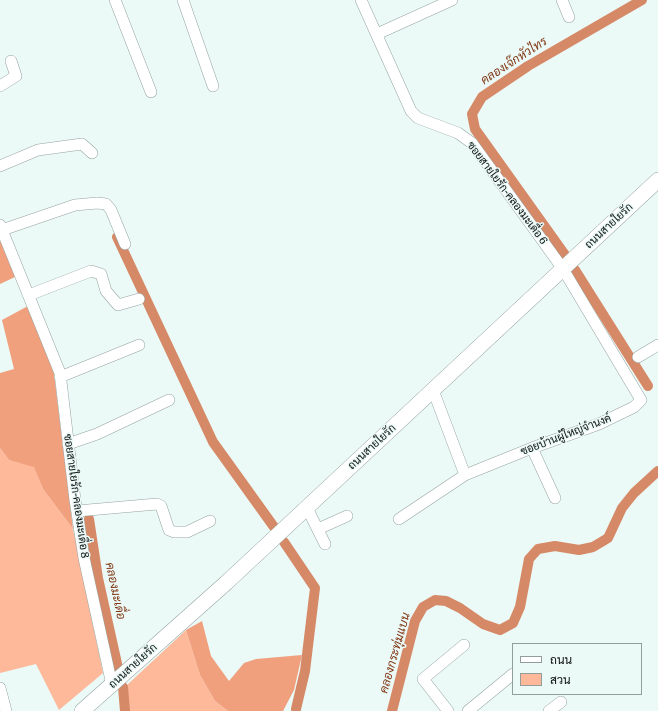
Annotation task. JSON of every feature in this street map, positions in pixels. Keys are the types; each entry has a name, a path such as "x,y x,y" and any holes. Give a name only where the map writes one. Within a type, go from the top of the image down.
{"street":[{"path":"115,0 151,92"},
{"path":"183,0 213,86"},
{"name":"ซอยสายใยรัก-คลองมะเดื่อ 6","path":"361,0 411,111 418,118 458,133 472,143 563,269"},
{"path":"377,34 452,0"},
{"path":"562,0 570,18"},
{"path":"0,86 16,76 11,61"},
{"path":"0,166 38,150 82,144 92,153"},
{"name":"ถนนสายใยรัก","path":"82,711 307,508 658,180"},
{"path":"1,227 75,205 97,202 106,204 111,210 125,244"},
{"name":"ซอยสายใยรัก-คลองมะเดื่อ 8","path":"1,227 35,310 60,377 84,558 112,685"},
{"name":"ซอยบ้านผู้ใหญ่จำนงค์","path":"398,519 466,475 532,448 599,424 634,407 641,400 563,269"},
{"path":"29,295 91,271 101,274 106,291 118,305 139,299"},
{"path":"60,377 139,345"},
{"path":"638,357 658,345"},
{"path":"433,390 466,475"},
{"path":"68,444 97,434 169,400"},
{"path":"532,448 555,498"},
{"path":"77,511 104,507 158,504 161,506 169,530 174,532 187,532 210,522"},
{"path":"307,508 325,544"},
{"path":"318,529 346,516"},
{"path":"448,711 423,679 464,645"},
{"path":"468,711 512,675"},
{"path":"0,688 6,711"},
{"path":"549,711 561,702"}],"green space":[{"path":"0,448 9,460 34,466 43,489 73,529 103,673 59,710 36,664 0,673"},
{"path":"186,630 200,675 215,701 228,711 129,711 126,686"}],"shaded area":[{"path":"0,240 15,277 0,284"},
{"path":"28,306 54,373 73,529 43,489 34,467 9,460 0,448 0,373 14,369 2,320"},
{"path":"202,621 211,656 229,681 244,663 256,659 302,655 294,690 283,711 228,711 215,701 200,675 186,630"}],"waterway":[{"name":"คลองเจ๊กหัวไทร","path":"565,255 475,129 472,114 482,97 528,66 642,0"},
{"path":"117,237 213,442 274,527"},
{"name":"คลองเจ๊กหัวไทร","path":"575,270 648,386"},
{"name":"คลองกระทุ่มแบน","path":"392,711 415,621 423,607 435,600 446,601 460,608 483,624 500,630 513,623 520,607 529,559 538,549 555,546 579,550 593,547 608,538 622,508 634,493 658,471"},
{"name":"คลองมะเดื่อ","path":"89,519 98,578 118,668"},
{"path":"284,542 315,588 305,671 296,709"},
{"name":"คลองมะเดื่อ","path":"123,687 125,711"}]}
